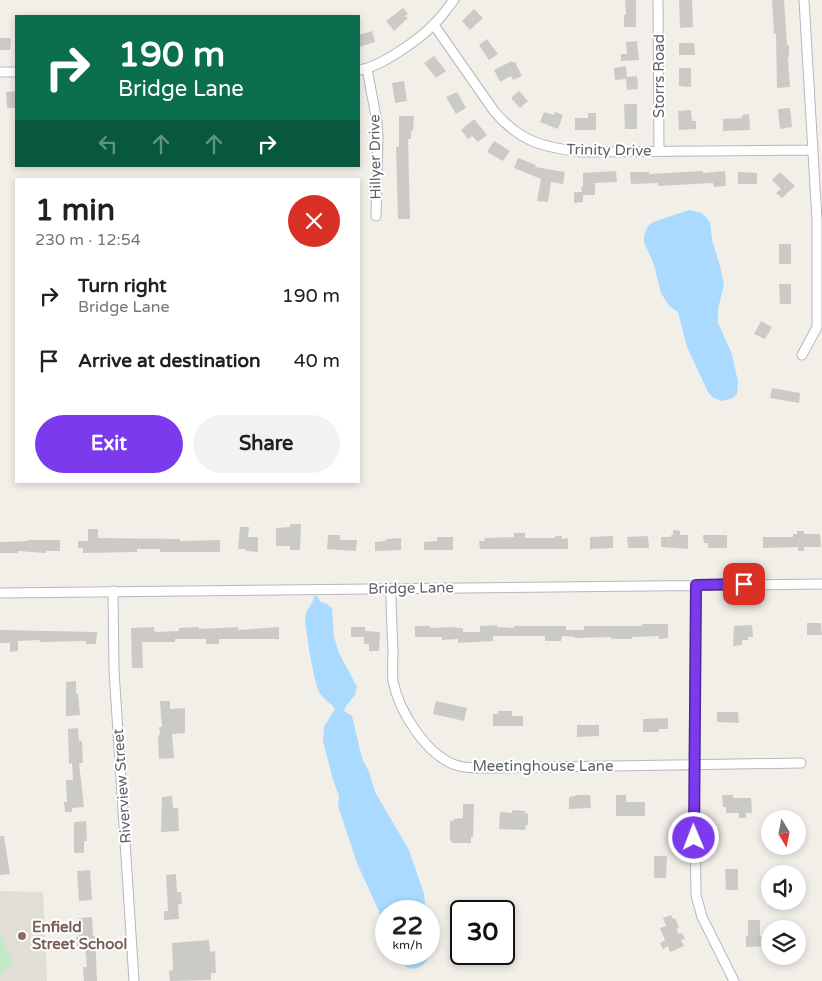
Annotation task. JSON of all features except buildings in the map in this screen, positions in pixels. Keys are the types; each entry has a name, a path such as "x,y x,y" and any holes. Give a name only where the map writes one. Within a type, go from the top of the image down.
{"street":[{"path":"363,70 399,52 434,24 454,0"},
{"name":"Storrs Road","path":"658,0 659,151"},
{"path":"802,355 817,327 817,220 804,0"},
{"name":"Trinity Drive","path":"434,24 504,124 528,139 550,148 580,152 812,150"},
{"name":"Hillyer Drive","path":"363,70 378,136 376,216"},
{"path":"0,72 15,72"},
{"name":"Bridge Lane","path":"0,593 822,584"},
{"path":"696,585 694,765 696,895 702,917 734,981"},
{"name":"Meetinghouse Lane","path":"391,588 393,681 399,701 409,720 428,746 438,756 461,766 498,768 801,763"},
{"name":"Riverview Street","path":"113,591 114,670 134,981"}],"shaded area":[{"name":"Enfield Street School","path":"0,891 43,892 47,981 0,981"}],"green space":[{"path":"0,932 13,964 0,976"}],"water":[{"path":"689,210 702,213 710,222 712,240 724,285 718,309 718,323 732,354 738,382 737,394 733,398 722,401 712,397 708,392 687,347 678,312 669,306 661,293 654,265 644,242 648,226 653,222"},
{"path":"314,596 317,596 321,602 332,608 334,637 339,653 357,687 355,695 344,711 352,716 362,758 369,772 375,792 409,850 425,900 375,900 375,903 357,863 338,806 339,796 323,741 324,727 335,709 319,692 310,655 305,618"},
{"path":"404,965 422,965 417,968"}],"place":[{"name":"Enfield Street School","path":"22,936"}],"route":[{"path":"694,838 696,585 744,584"}]}
